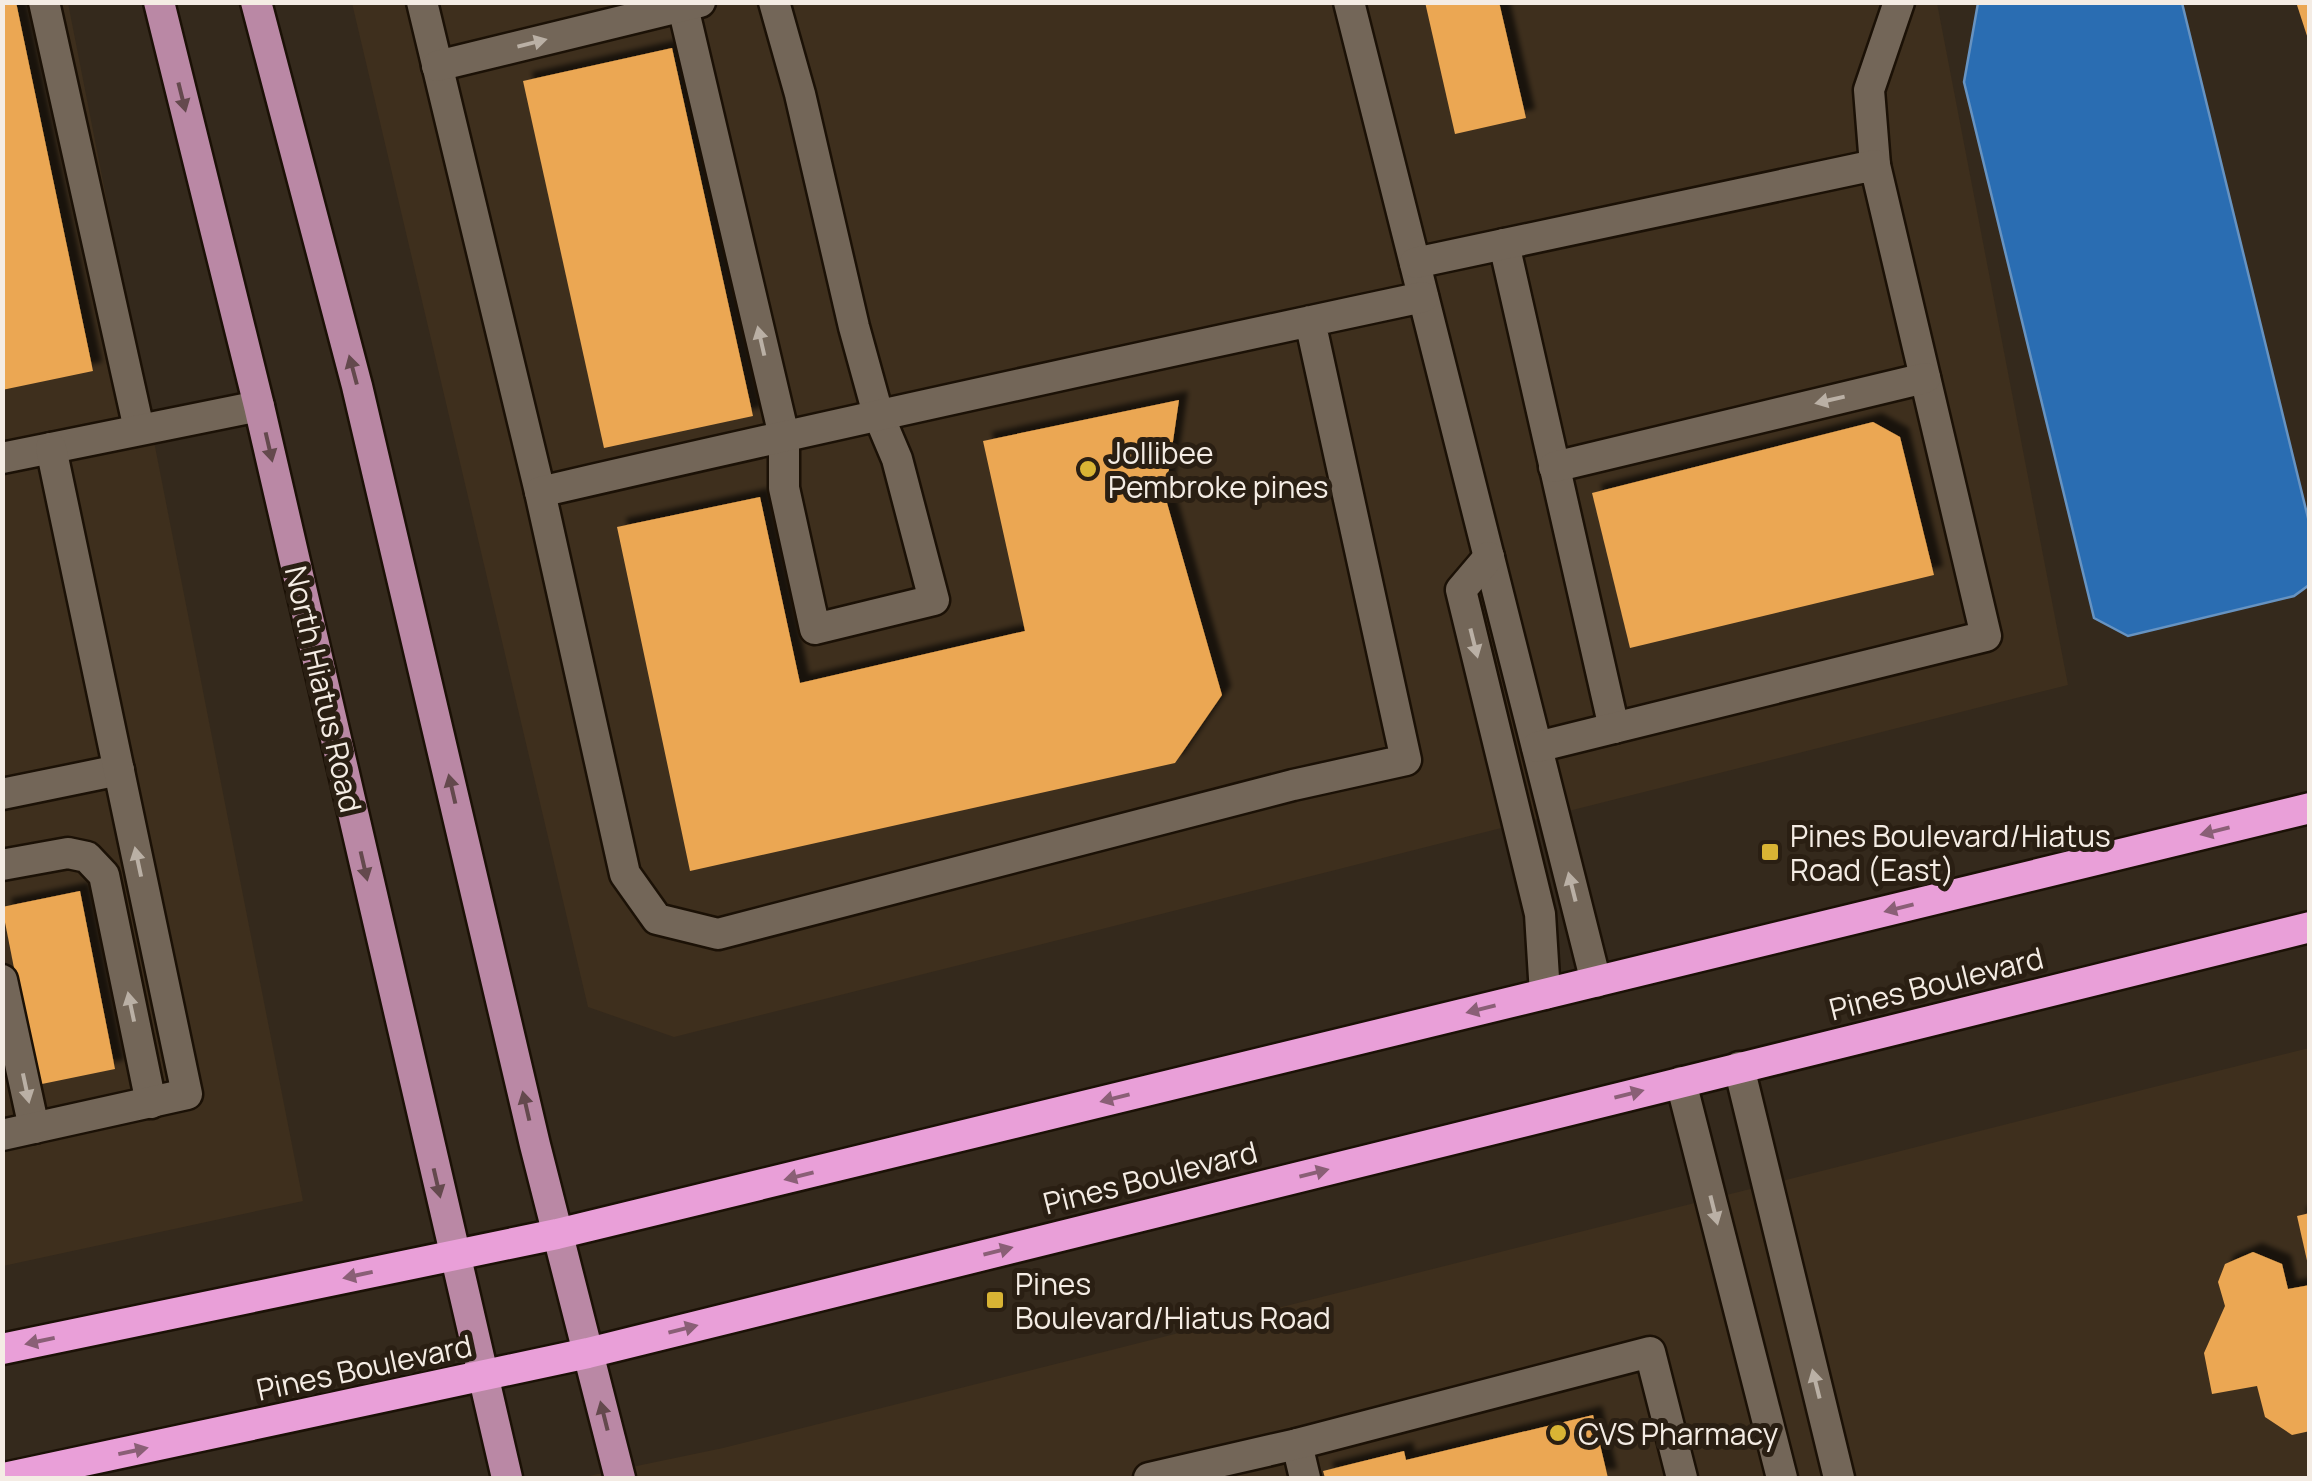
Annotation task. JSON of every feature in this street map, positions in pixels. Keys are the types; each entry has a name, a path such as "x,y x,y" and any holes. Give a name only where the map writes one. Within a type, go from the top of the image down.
{"highway":[{"path":"2,1349 558,1234 2310,808"},
{"name":"Pines Boulevard","path":"4,1478 482,1378 2310,928"}],"main road":[{"name":"North Hiatus Road","path":"159,2 259,406 507,1478"},
{"path":"256,2 358,386 558,1234 620,1478"}],"street":[{"path":"44,2 139,429"},
{"path":"422,2 540,492 625,874 658,920 718,934 1293,785 1406,760 1310,321"},
{"path":"437,66 692,4 784,436 784,488 815,628 934,600 897,459 878,414 854,328 800,94 774,2"},
{"path":"1348,2 1596,982"},
{"path":"1536,747 1986,636 1875,165 1869,90 1899,2"},
{"path":"1414,263 1875,165"},
{"path":"1504,244 1614,728"},
{"path":"540,492 878,414 1423,297"},
{"path":"1554,467 1925,378"},
{"path":"2,458 259,406"},
{"path":"2,1135 187,1094 51,448"},
{"path":"1489,557 1461,590 1540,914 1546,994"},
{"path":"2,794 119,770"},
{"path":"4,867 68,852 87,857 104,875 151,1102"},
{"path":"2,980 34,1128"},
{"path":"1739,1067 1839,1478"},
{"path":"1681,1082 1782,1478"},
{"path":"1149,1478 1297,1444 1650,1352 1682,1478"},
{"path":"1297,1444 1305,1478"}],"shaded area":[{"path":"2,3 68,3 303,1201 3,1266"},
{"path":"352,3 1937,3 2068,685 674,1037 588,1007"},
{"path":"2309,1048 2309,1478 579,1478 723,1448"}],"water":[{"path":"1978,3 2182,3 2309,522 2309,585 2294,596 2128,636 2094,618 1964,82"}],"building":[{"path":"2,2 16,2 93,371 2,390"},
{"path":"1425,2 1499,2 1526,118 1455,134"},
{"path":"2296,2 2310,2 2310,42 2309,42"},
{"path":"672,48 753,416 604,448 523,81"},
{"path":"1179,400 1165,496 1222,695 1175,763 690,871 617,527 760,497 800,683 1025,631 983,441"},
{"path":"1873,422 1900,437 1934,575 1630,648 1592,493"},
{"path":"80,891 115,1069 37,1085 2,907"},
{"path":"2310,1213 2310,1265 2308,1265 2297,1216"},
{"path":"2253,1252 2282,1264 2288,1289 2310,1285 2310,1431 2292,1435 2265,1417 2257,1386 2212,1394 2204,1353 2225,1306 2218,1282 2225,1264"},
{"name":"CVS Pharmacy","path":"1593,1415 1608,1478 1325,1478 1323,1471 1404,1451 1406,1460"}],"place":[{"name":"Jollibee Pembroke pines","path":"1088,469"},
{"name":"Pines Boulevard/Hiatus Road (East)","path":"1770,852"},
{"name":"Pines Boulevard/Hiatus Road","path":"995,1300"},
{"name":"CVS Pharmacy","path":"1558,1433"}]}
